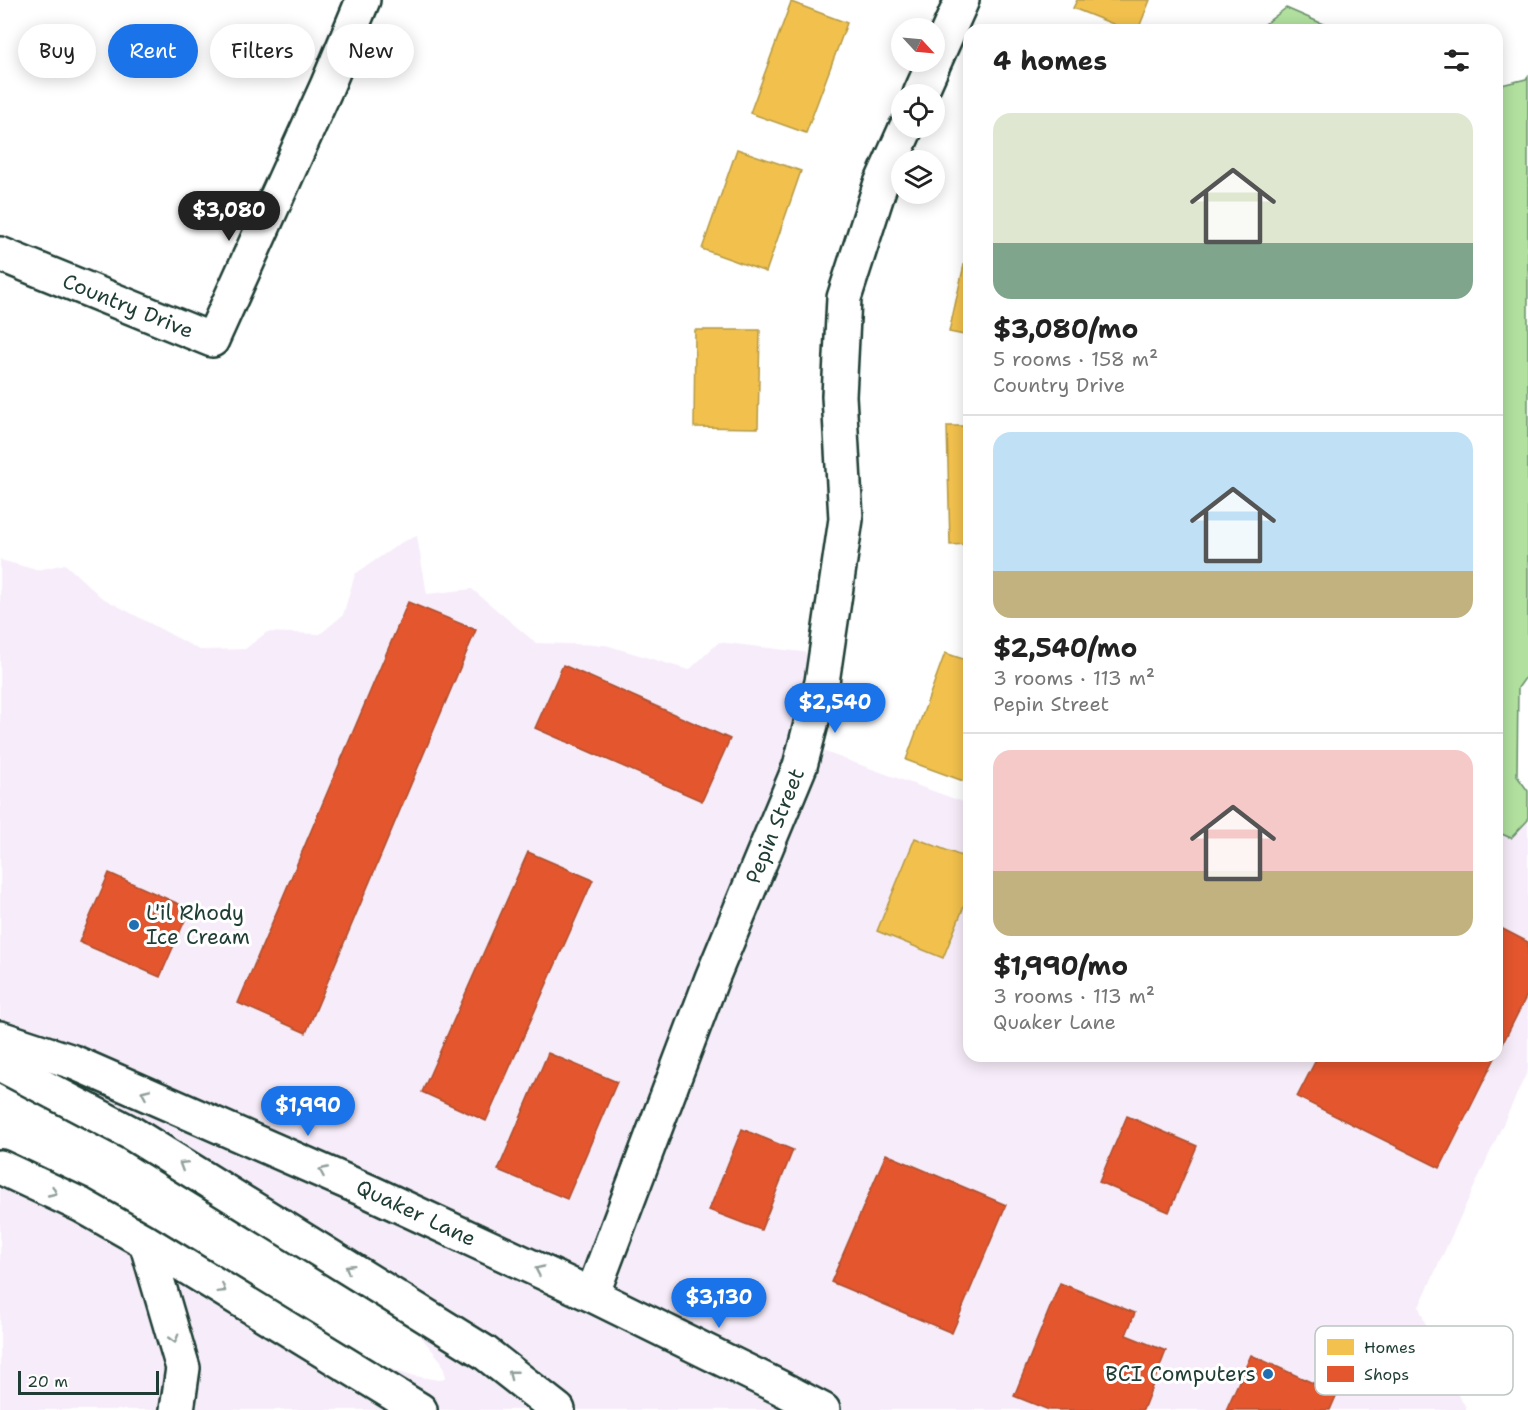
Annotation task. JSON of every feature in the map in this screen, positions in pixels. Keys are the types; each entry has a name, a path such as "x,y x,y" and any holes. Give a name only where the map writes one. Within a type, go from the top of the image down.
{"street":[{"name":"Country Drive","path":"0,254 212,340 327,86 363,0"},
{"path":"924,84 962,0"},
{"name":"Pepin Street","path":"592,1295 712,978 800,766 817,704 828,649 846,519 840,396 844,298 880,186 902,138"},
{"name":"Quaker Lane","path":"0,1038 73,1062 370,1192 592,1295 759,1376 823,1410"},
{"path":"0,1064 141,1139 484,1352 558,1410"},
{"path":"0,1167 81,1205 146,1242 420,1410"},
{"path":"146,1242 183,1368 177,1410"}],"shaded area":[{"path":"417,536 427,594 472,589 536,643 606,645 689,670 719,642 820,654 814,748 963,802 963,1062 1503,1062 1503,835 1511,838 1528,820 1528,1070 1419,1307 1426,1326 1315,1326 1315,1395 1458,1395 1466,1410 0,1410 0,1175 351,1355 409,1375 439,1380 446,1377 441,1361 372,1279 0,1076 0,558 37,570 65,564 101,597 200,650 245,649 267,632 320,634 343,615 355,574 402,542"}],"green space":[{"path":"1286,8 1323,24 1265,24"},
{"path":"1528,76 1528,674 1518,688 1517,776 1528,791 1528,820 1511,838 1503,835 1503,85 1526,79"}],"building: Homes":[{"path":"1077,0 1150,0 1140,24 1113,24 1073,8"},
{"path":"791,2 847,23 806,133 750,113"},
{"path":"737,149 801,171 766,272 702,249"},
{"path":"963,269 963,335 949,332"},
{"path":"695,330 760,330 758,428 694,427"},
{"path":"947,426 963,426 963,544 950,545"},
{"path":"945,653 963,659 963,781 906,760"},
{"path":"915,838 963,857 963,909 943,958 877,931"}],"building: Shops":[{"path":"408,602 476,630 306,1033 238,1003"},
{"path":"563,665 730,739 702,801 535,728"},
{"path":"528,852 593,880 486,1121 422,1092"},
{"name":"L'il Rhody Ice Cream","path":"109,873 190,909 160,977 79,942"},
{"path":"1503,929 1528,942 1528,993 1503,1043"},
{"path":"548,1053 617,1082 567,1199 498,1170"},
{"path":"1315,1062 1493,1062 1440,1168 1297,1097"},
{"path":"1127,1116 1197,1146 1169,1212 1099,1182"},
{"path":"742,1129 793,1150 761,1230 709,1210"},
{"path":"886,1154 1006,1205 952,1333 831,1282"},
{"path":"1060,1283 1135,1313 1126,1335 1166,1351 1143,1410 1049,1410 1014,1396"},
{"name":"BCI Computers","path":"1251,1355 1315,1384 1315,1395 1337,1395 1330,1410 1226,1410"}],"place":[{"name":"L'il Rhody Ice Cream","path":"134,925"},
{"name":"BCI Computers","path":"1268,1374"}]}
